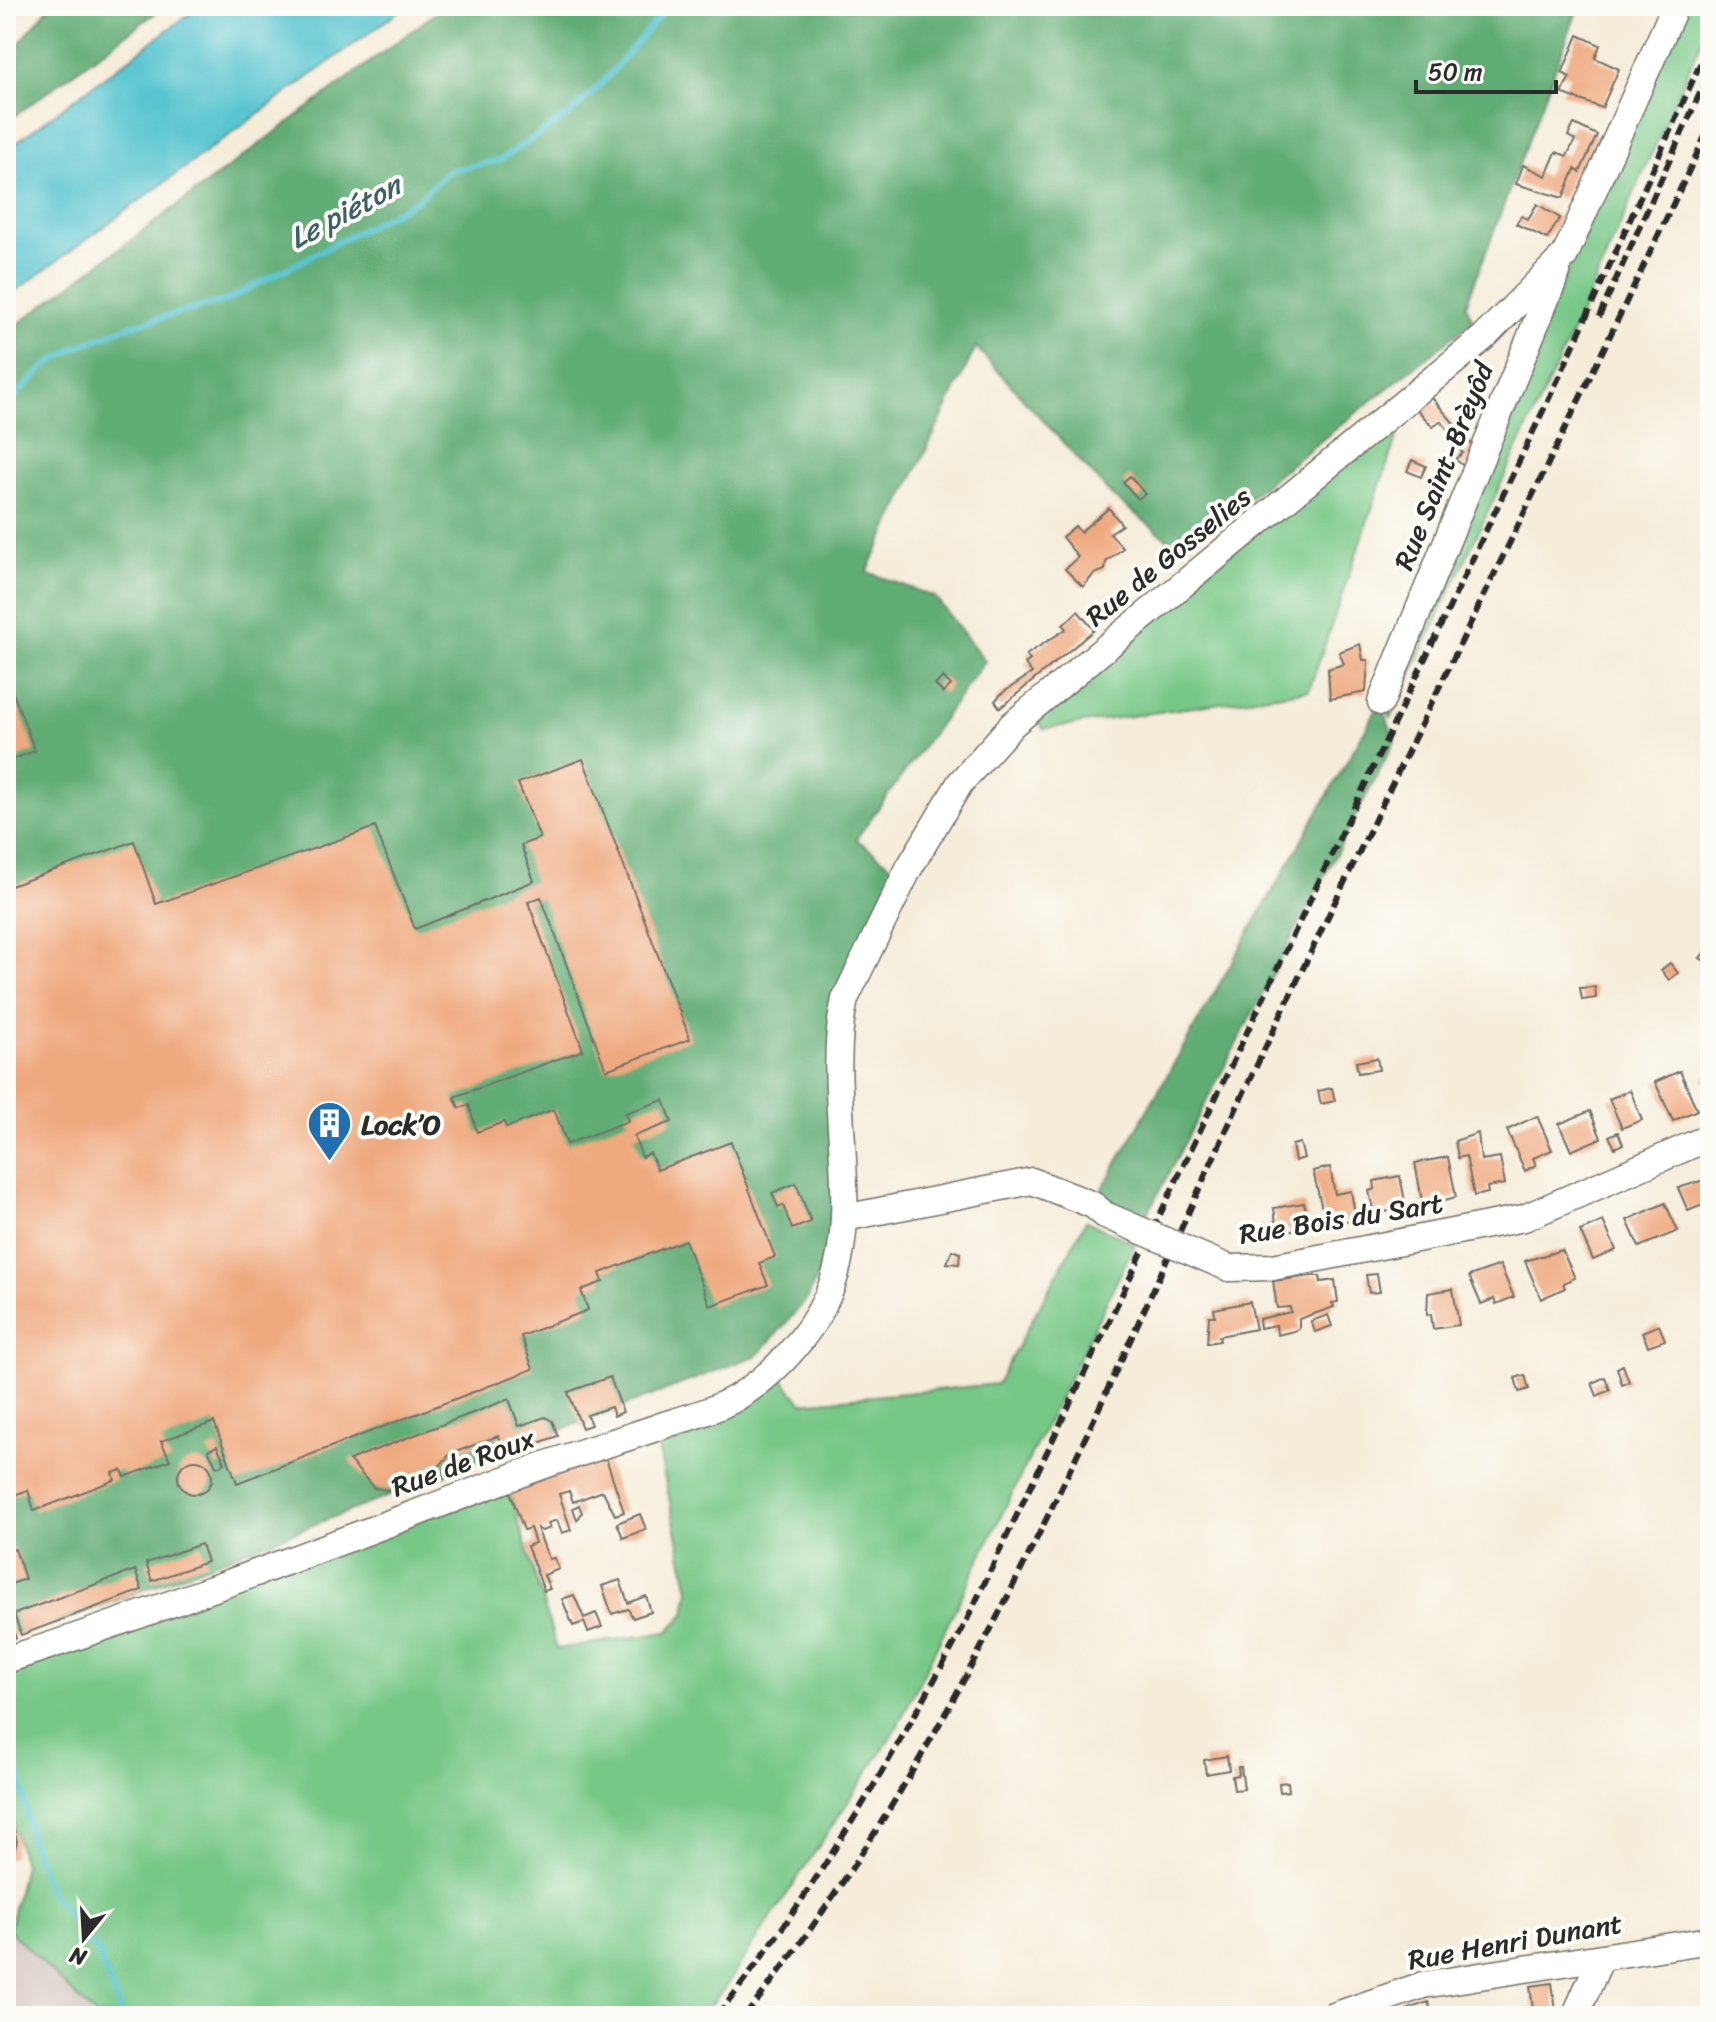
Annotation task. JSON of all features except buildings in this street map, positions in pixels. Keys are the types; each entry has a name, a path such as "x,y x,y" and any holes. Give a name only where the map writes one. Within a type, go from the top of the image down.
{"street":[{"name":"Rue de Gosselies","path":"844,1218 837,1085 840,1020 845,999 909,868 960,783 1013,724 1484,337 1565,255 1675,6"},
{"name":"Rue Saint-Brèyôd","path":"1381,702 1565,255"},
{"name":"Rue Bois du Sart","path":"844,1218 1032,1181 1093,1205 1105,1215 1229,1268 1273,1267 1524,1218 1710,1137"},
{"name":"Rue de Roux","path":"6,1660 118,1624 735,1398 783,1362 814,1319 839,1266 844,1218"},
{"name":"Rue Henri Dunant","path":"1334,2016 1423,1985 1710,1940"},
{"path":"1575,2016 1601,1958"}],"shaded area":[{"path":"9,1930 96,2016 14,2016 6,2005"}],"green space":[{"path":"50,6 165,6 6,122 6,54 19,44"},
{"path":"445,6 1579,6 1466,305 1473,321 1182,550 1112,496 976,347 867,572 935,597 985,661 856,839 895,868 833,1002 836,1229 808,1298 758,1355 67,1619 6,1635 6,333"},
{"path":"1682,6 1710,6 1710,21 1584,307 1391,718 1381,702"},
{"path":"1404,416 1309,690 1043,729 1033,708"},
{"path":"1381,702 1395,741 1139,1230 1093,1205"},
{"path":"1086,1221 1135,1244 895,1731 724,1989 701,2016 96,2016 9,1930 24,1865 6,1799 6,1662 507,1484 557,1649 667,1632 685,1614 689,1589 654,1429 778,1373 802,1403 997,1384"}],"water":[{"path":"200,6 406,6 6,298 6,150"}],"waterway":[{"name":"Le piéton","path":"6,404 46,366 75,348 126,327 227,300 416,201 448,171 500,160 570,114 603,82 668,6"},
{"name":"Le piéton","path":"6,1731 21,1778 31,1841 49,1891 97,1951 123,2016"}],"railway":[{"path":"717,2016 786,1923 849,1827 964,1626 1563,369 1710,42"},
{"path":"1599,317 1709,73"},
{"path":"745,2016 822,1912 893,1804 1018,1577 1295,984 1710,126"}],"place":[{"name":"Lock’O","path":"330,1163"}]}
